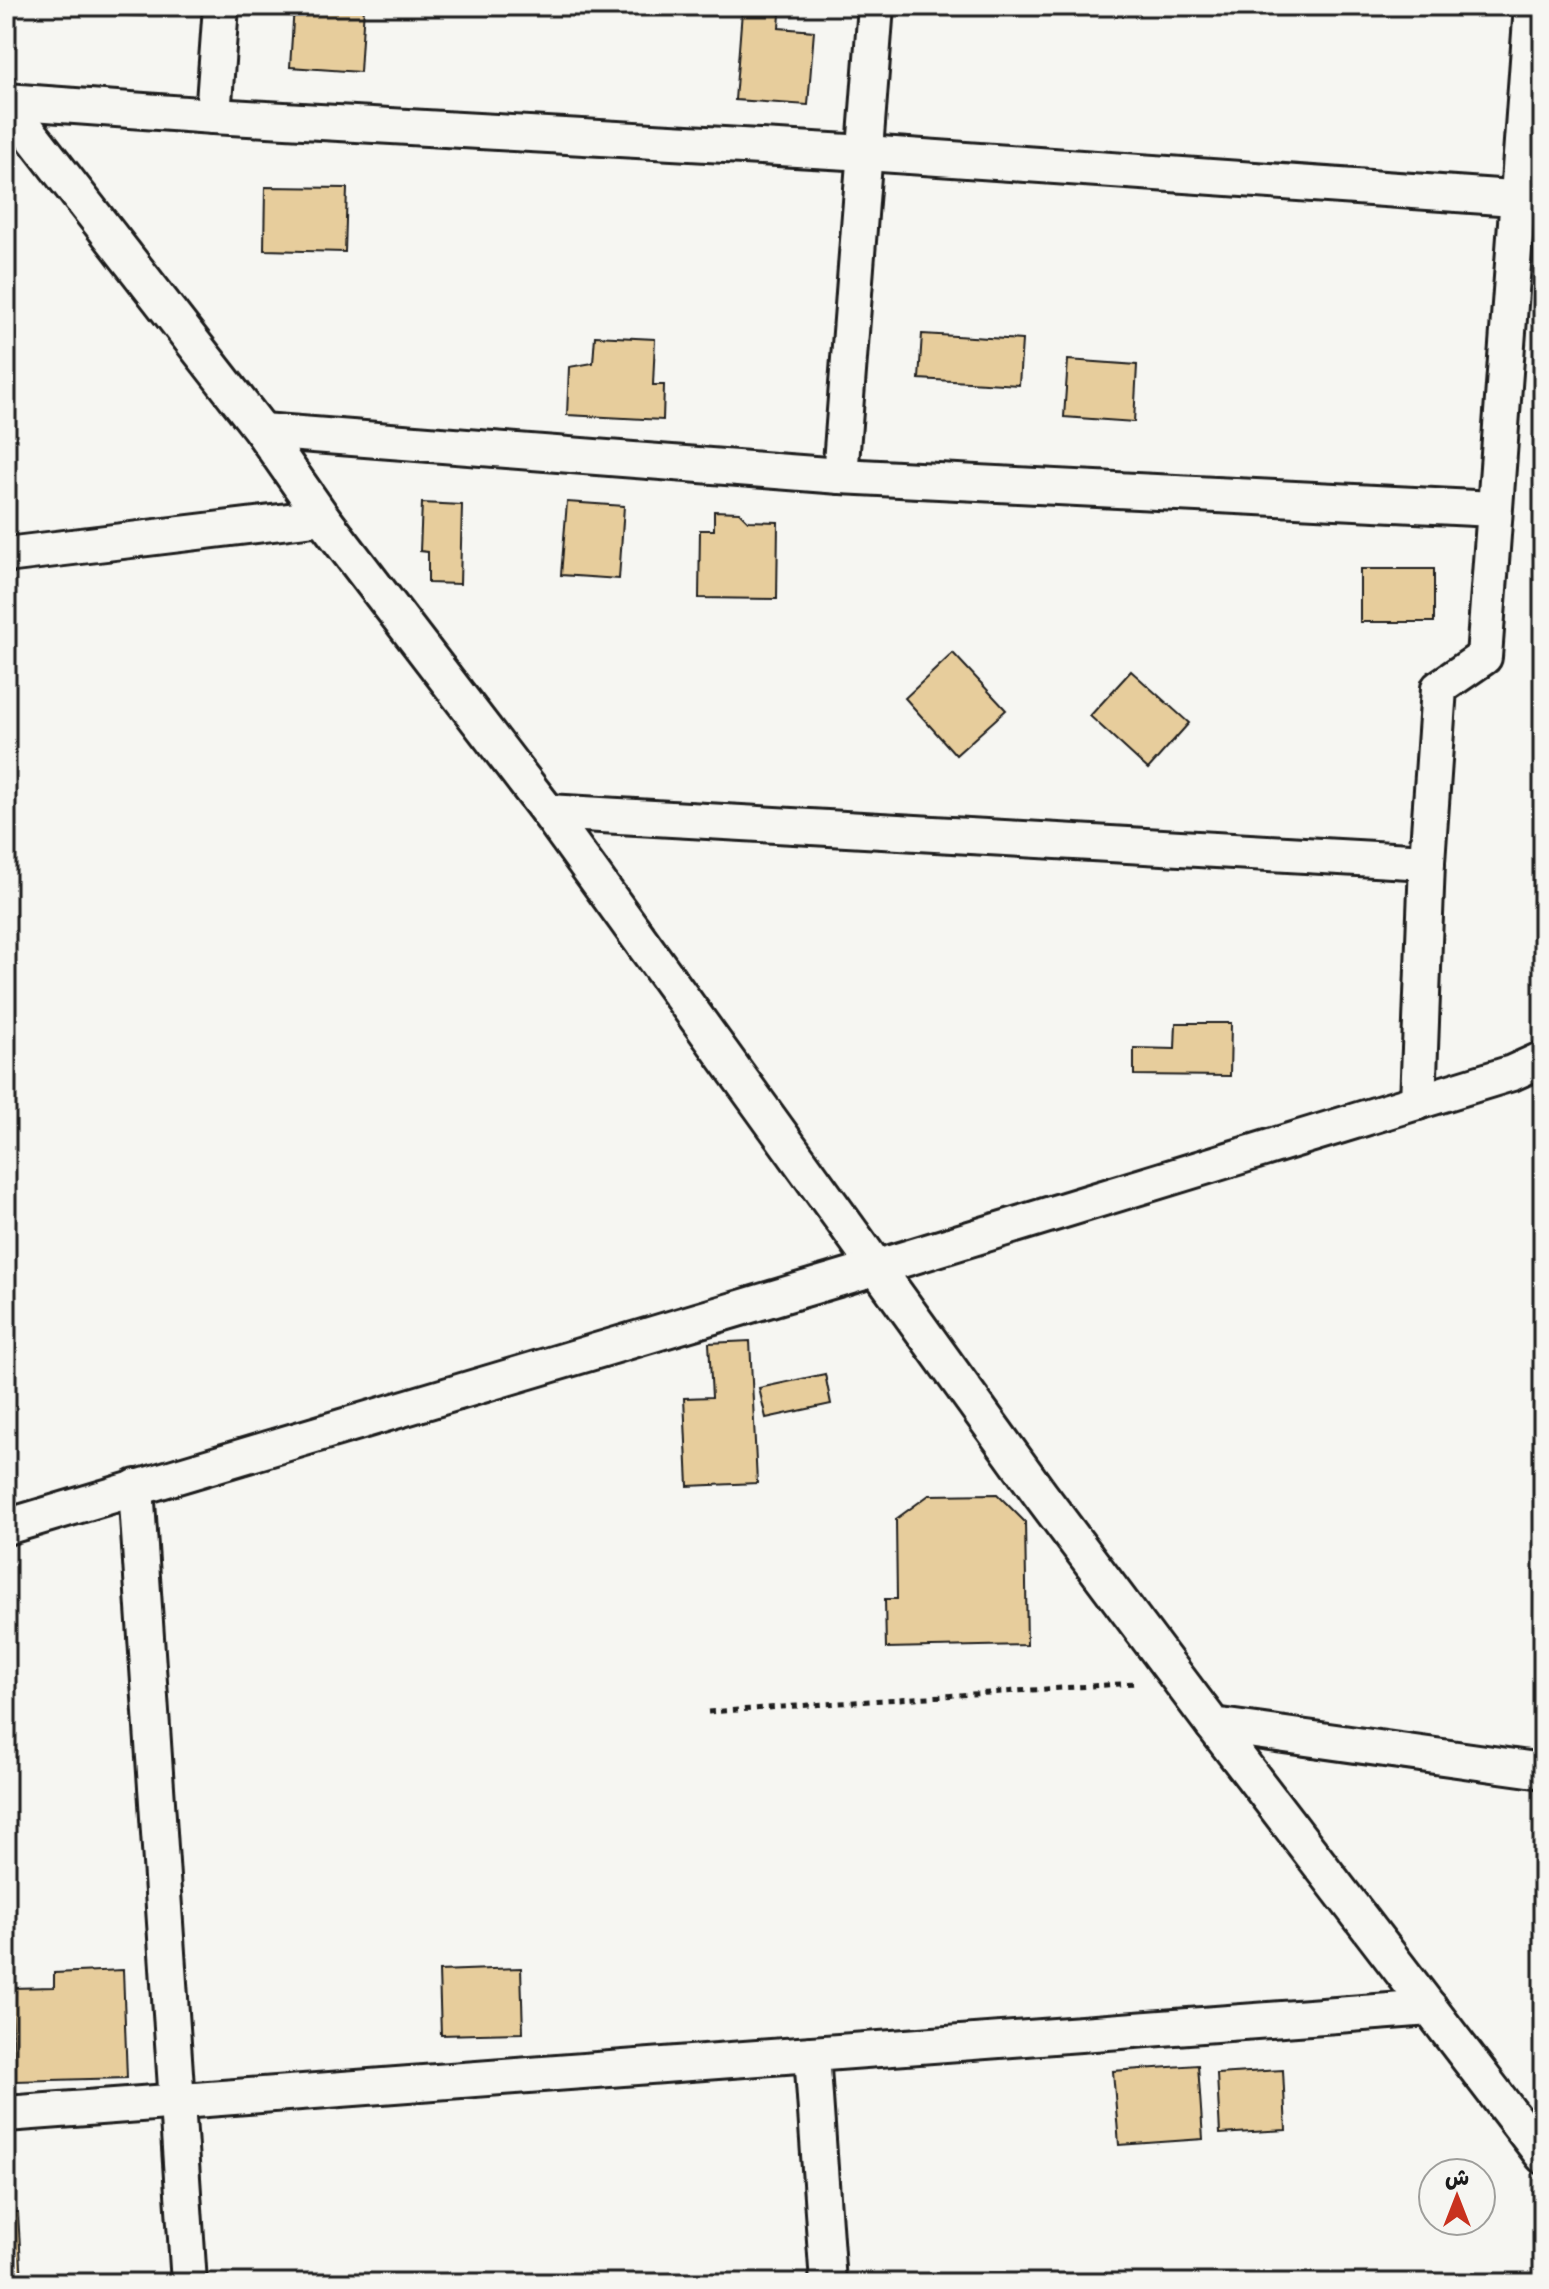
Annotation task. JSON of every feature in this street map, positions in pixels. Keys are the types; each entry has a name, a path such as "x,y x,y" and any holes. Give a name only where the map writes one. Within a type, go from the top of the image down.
{"street":[{"path":"213,116 221,6"},
{"path":"840,476 876,6"},
{"path":"1418,1102 1427,862 1439,688 1484,657 1494,509 1530,199 1532,6"},
{"path":"6,102 866,153 1530,199"},
{"path":"6,102 262,431 322,517 548,812 1040,1494 1543,2156"},
{"path":"262,431 840,476 1494,509"},
{"path":"6,555 322,517"},
{"path":"548,812 1427,862"},
{"path":"6,1527 878,1267 1512,1073 1543,1059"},
{"path":"136,1487 189,2283"},
{"path":"1213,1725 1543,1771"},
{"path":"6,2114 1430,2008"},
{"path":"812,2054 828,2283"}],"path":[{"path":"708,1712 1180,1680"}],"building":[{"path":"73,6 144,6 143,16 73,12"},
{"path":"294,6 364,6 360,72 290,67"},
{"path":"742,11 780,14 779,28 814,31 808,105 735,100"},
{"path":"265,187 347,188 345,252 264,250"},
{"path":"922,334 1022,340 1019,385 919,379"},
{"path":"595,336 655,339 653,385 664,385 663,420 567,415 569,367 593,363"},
{"path":"1068,360 1137,365 1134,422 1064,417"},
{"path":"567,502 624,506 619,579 561,575"},
{"path":"422,503 462,505 460,584 428,583 428,552 420,551"},
{"path":"714,511 739,512 748,521 778,522 777,599 699,598 700,530 714,530"},
{"path":"1360,569 1434,569 1434,622 1360,622"},
{"path":"953,653 1006,710 956,755 905,698"},
{"path":"1131,671 1189,723 1148,769 1090,716"},
{"path":"1176,1023 1231,1023 1230,1076 1134,1075 1134,1048 1175,1049"},
{"path":"750,1341 757,1483 688,1486 684,1398 712,1397 709,1343"},
{"path":"825,1374 831,1404 766,1418 759,1388"},
{"path":"997,1494 1025,1522 1027,1645 886,1648 885,1599 897,1599 896,1519 929,1495"},
{"path":"521,1968 523,2033 441,2035 439,1971"},
{"path":"123,1970 127,2078 15,2081 11,1988 54,1987 54,1973"},
{"path":"1198,2065 1203,2139 1119,2145 1113,2071"},
{"path":"1283,2070 1286,2130 1220,2134 1217,2074"},
{"path":"6,2212 18,2212 22,2283 6,2283"}]}
